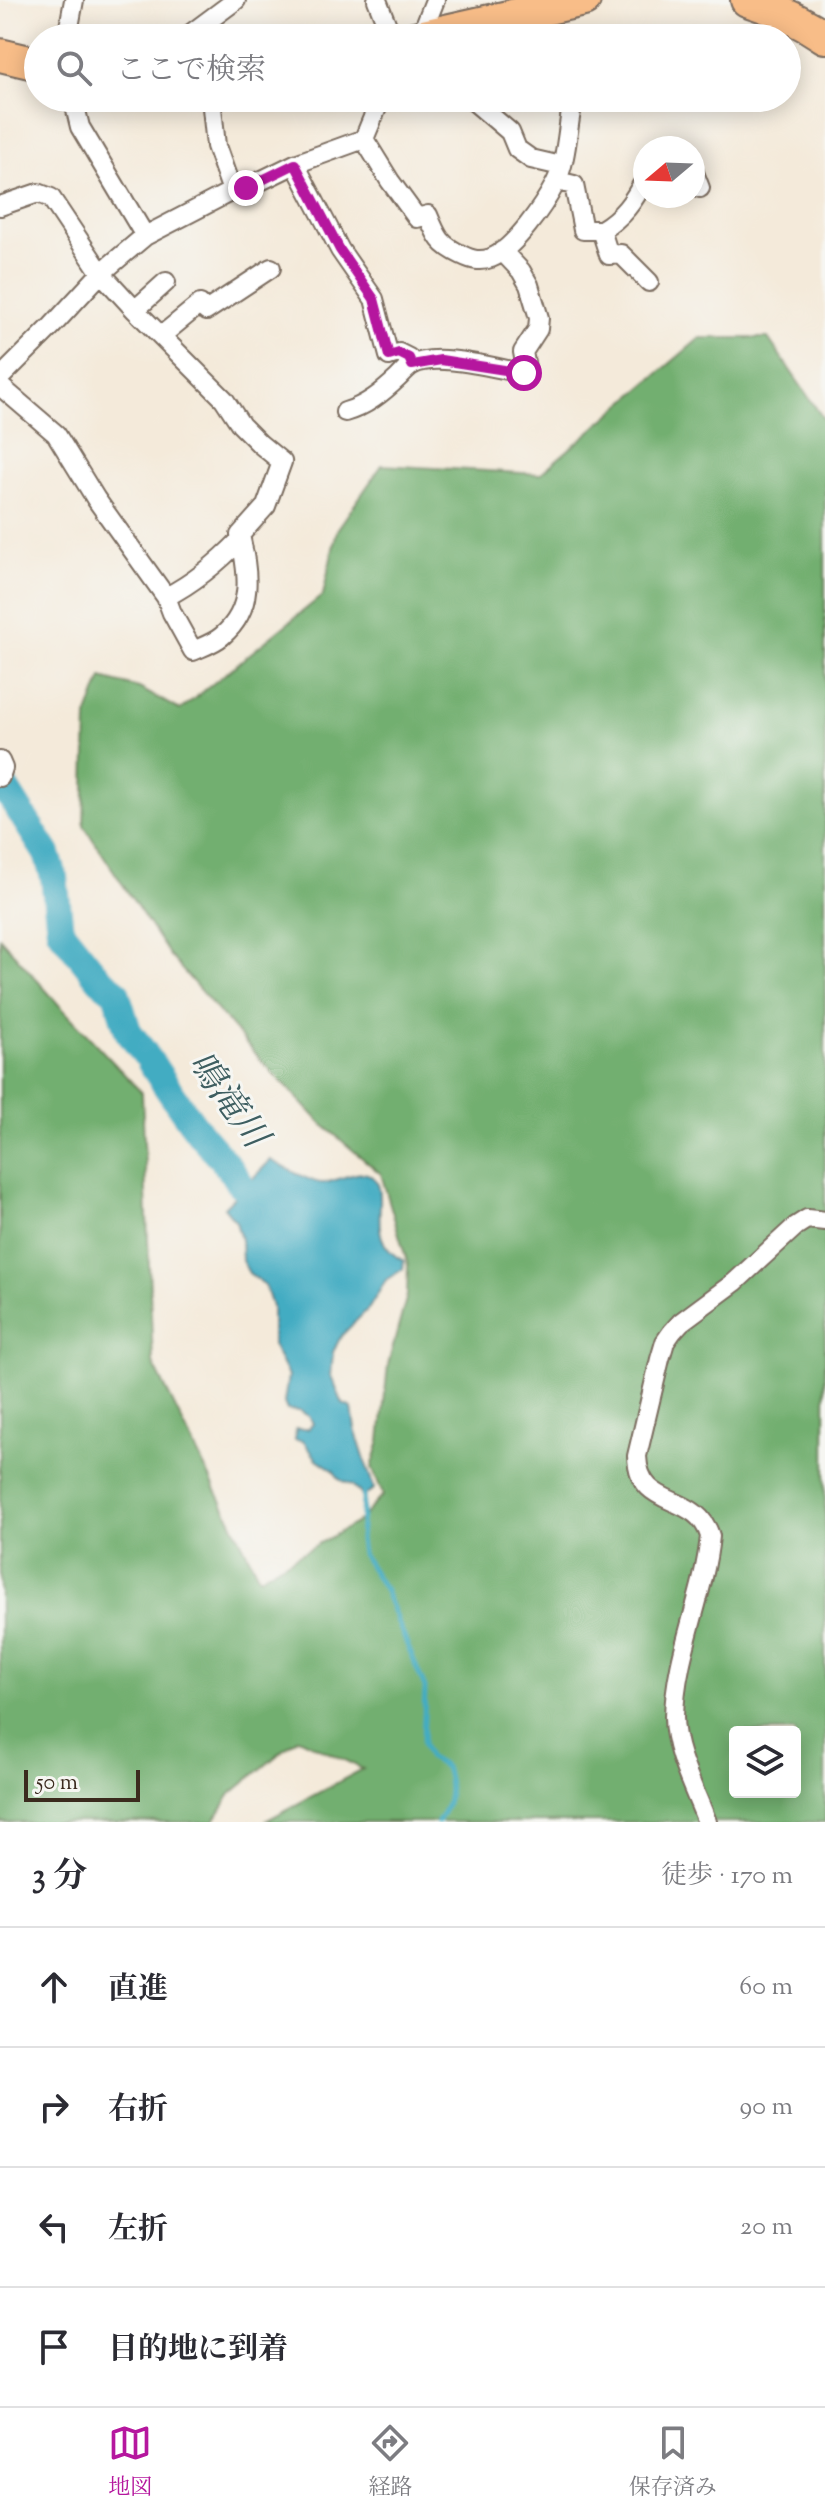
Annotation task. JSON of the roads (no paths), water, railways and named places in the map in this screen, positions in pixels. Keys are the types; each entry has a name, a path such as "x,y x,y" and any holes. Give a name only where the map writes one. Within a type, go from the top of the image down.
{"highway":[{"path":"475,24 584,0"},
{"path":"747,0 804,22 825,37"},
{"path":"0,55 24,61"}],"street":[{"path":"70,24 74,0"},
{"path":"204,24 236,0"},
{"path":"377,0 398,24"},
{"path":"420,24 435,0"},
{"path":"76,112 80,127 145,236"},
{"path":"212,112 216,146 232,191"},
{"path":"0,378 101,273 145,236 232,191 364,139 375,112"},
{"path":"486,112 510,132 517,149 574,185 583,230 601,230 616,222 633,202"},
{"path":"364,139 417,218 428,215 446,248 475,261 491,258 502,251 531,220 559,174 571,112"},
{"path":"295,164 340,250 374,299 389,356 399,353 409,358 412,365"},
{"path":"0,206 38,193 51,198 101,273 224,399 241,425 282,462 266,506 240,535 246,560 247,596 236,621 221,637 193,651 166,597 96,499 56,434 0,386"},
{"path":"601,230 609,255 621,254 649,282"},
{"path":"345,412 360,408 412,365 441,360 524,373 523,352 538,329 539,318 529,285 521,271 502,251"},
{"path":"161,336 200,304 206,311 271,268"},
{"path":"135,310 166,282"},
{"path":"166,597 211,569 241,539"},
{"path":"707,1822 680,1752 674,1719 678,1680 710,1536 706,1523 697,1513 663,1496 642,1481 637,1469 637,1456 660,1359 672,1332 735,1282 796,1226 807,1219 825,1221"}],"water":[{"path":"271,1160 322,1183 353,1174 370,1175 380,1192 383,1240 390,1251 404,1261 403,1269 386,1280 369,1308 341,1336 333,1352 331,1376 343,1404 352,1408 355,1429 374,1489 368,1494 362,1495 352,1485 340,1480 303,1441 295,1440 296,1429 308,1429 313,1424 310,1417 300,1411 287,1410 284,1403 288,1376 272,1345 272,1307 265,1285 249,1273 242,1261 236,1222 224,1207"}],"waterway":[{"name":"鳴滝川","path":"0,780 47,854 54,877 60,930 100,980 116,992 128,1031 145,1054"},
{"name":"鳴滝川","path":"151,1063 194,1126 240,1184"},
{"path":"364,1488 360,1539 362,1554 384,1589 425,1688 423,1744 428,1757 445,1767 447,1775 449,1795 438,1822"}]}
